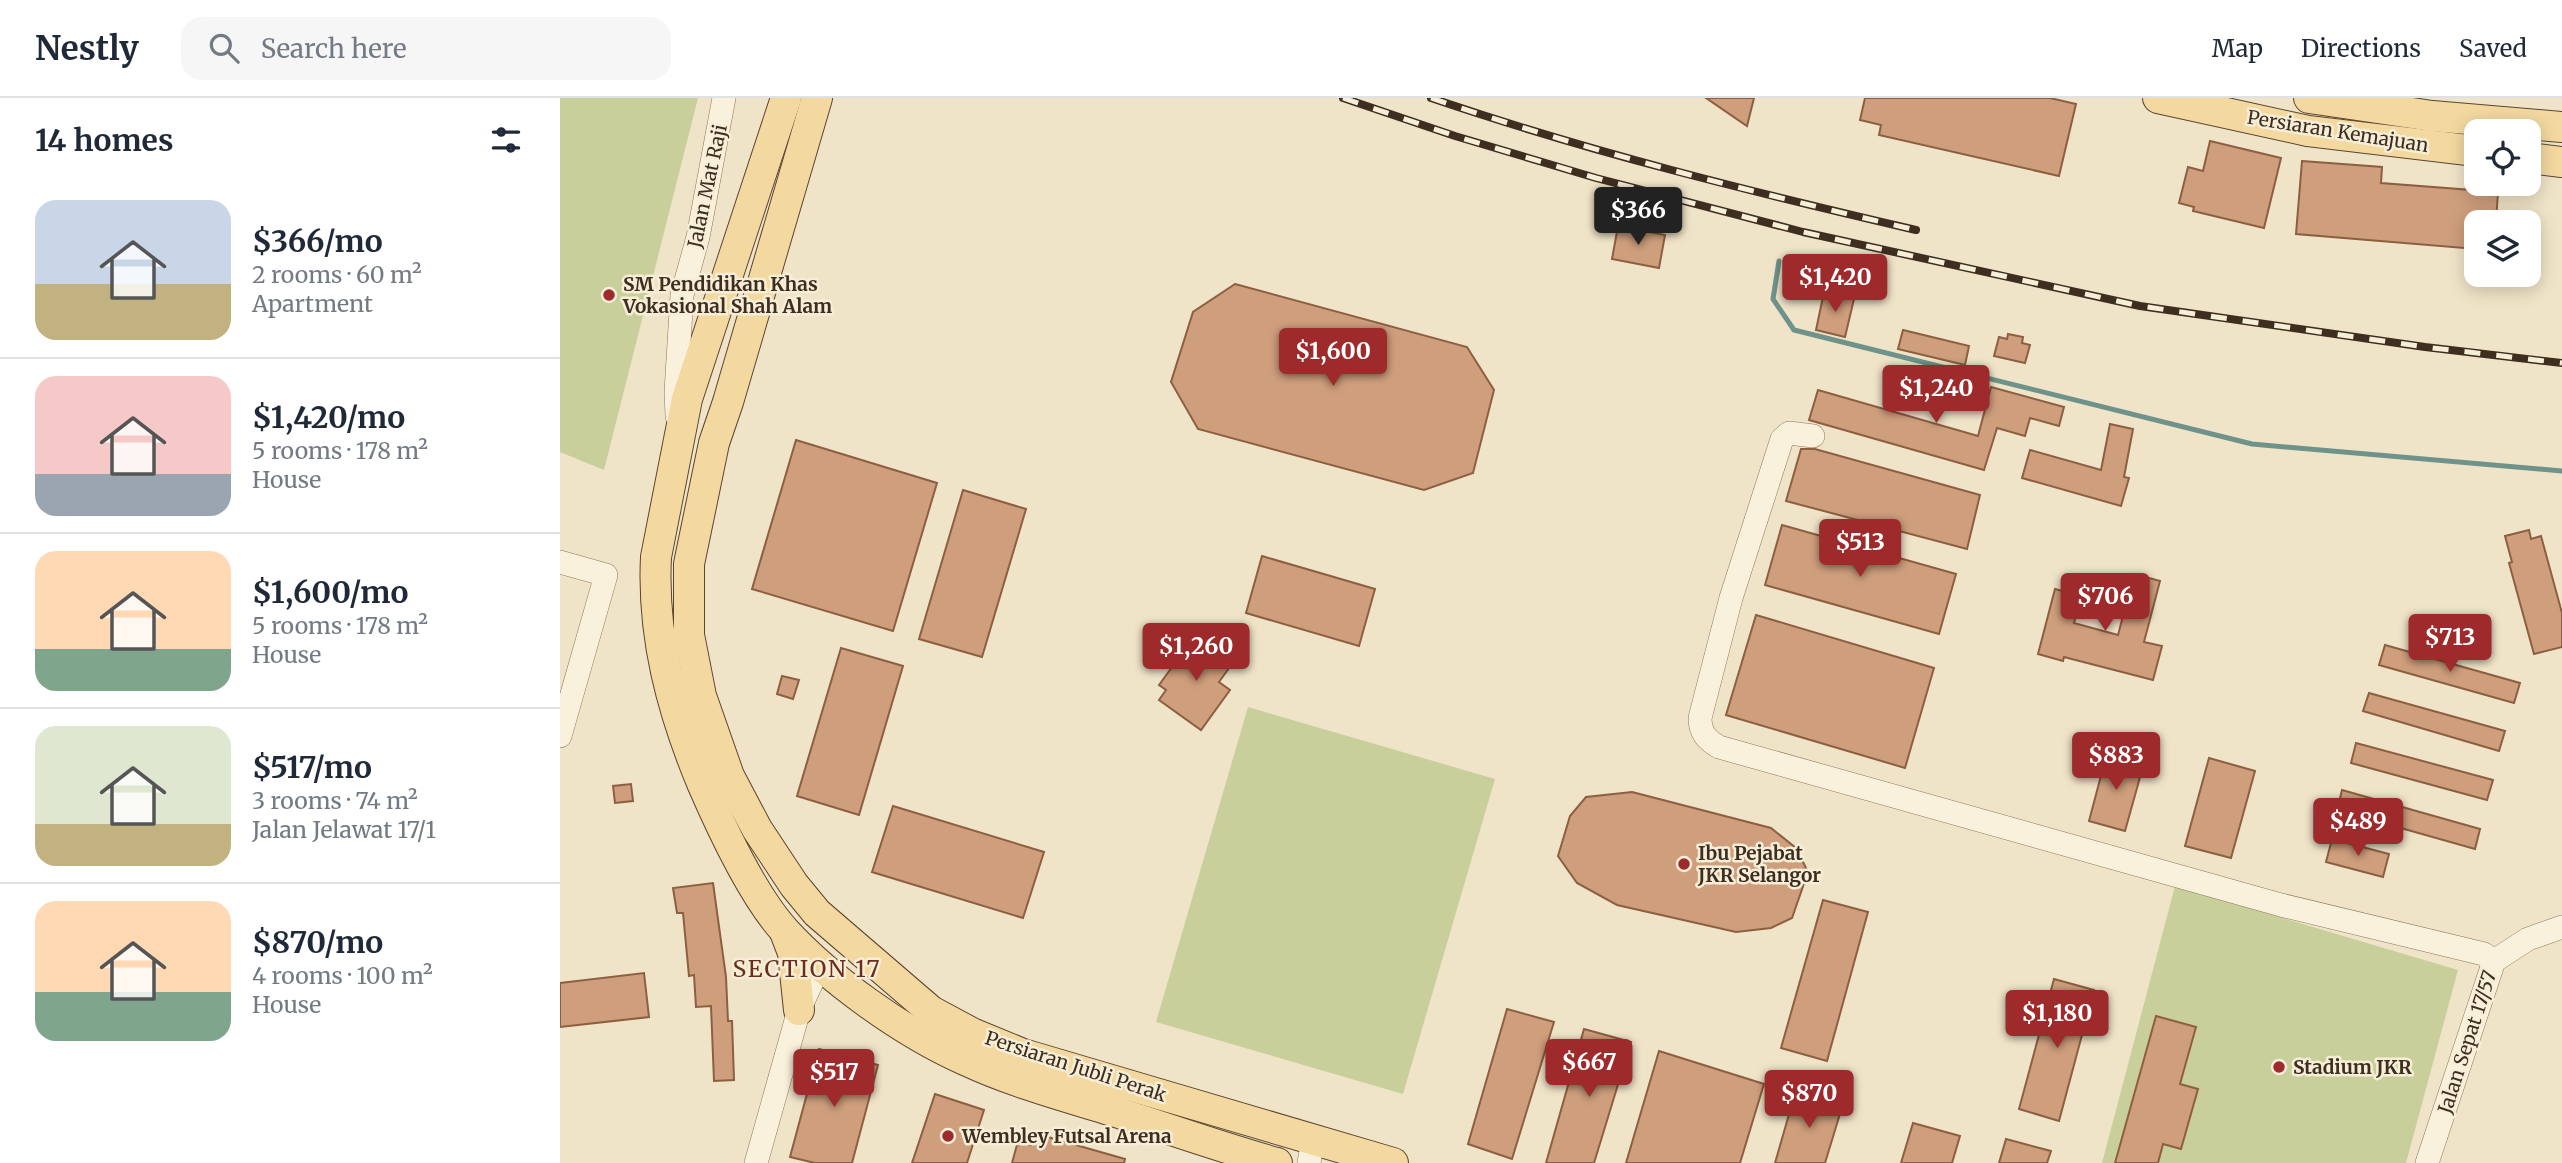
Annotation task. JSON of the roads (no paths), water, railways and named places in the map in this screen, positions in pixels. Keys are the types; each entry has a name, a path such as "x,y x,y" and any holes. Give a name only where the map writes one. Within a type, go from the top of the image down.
{"main road":[{"name":"Persiaran Jubli Perak","path":"786,98 687,399 668,484 656,557 654,584 662,654 672,703 716,816 746,871 785,931 820,965 916,1036 966,1061 1028,1084 1273,1162"},
{"name":"Persiaran Jubli Perak","path":"817,98 714,443 689,564 690,635 701,696 729,776 757,829 794,885 817,913 930,1011 1023,1054 1311,1151 1394,1163"},
{"name":"Persiaran Kemajuan","path":"2158,98 2308,131 2464,150"},
{"name":"Persiaran Kemajuan","path":"2309,98 2432,116 2562,127"},
{"path":"2541,159 2562,161"},
{"path":"668,484 694,454 714,443"},
{"path":"817,913 823,932 820,965"},
{"path":"785,931 793,953 799,1010"},
{"path":"799,1010 814,999 827,995 839,993 862,998"}],"street":[{"name":"Jalan Mat Raji","path":"678,441 676,392 682,295 698,237 724,98"},
{"path":"682,295 691,313 699,319 714,317"},
{"path":"1812,436 1789,433 1782,439 1731,597 1700,719 1700,728 1710,741 1719,747 2281,905 2473,951 2494,961"},
{"path":"560,562 606,575 560,736"},
{"name":"Jalan Sepat 17/57","path":"2436,1161 2494,961 2528,939 2562,926"},
{"path":"756,1163 799,1010 820,965"}],"waterway":[{"path":"1779,261 1773,299 1794,330 2252,444 2562,471"}],"railway":[{"path":"1343,98 1455,136 1596,178 1803,232 2140,306 2425,347 2562,363"},
{"path":"1431,98 1672,170 1916,230"}],"place":[{"name":"SM Pendidikan Khas Vokasional Shah Alam","path":"609,295"},
{"name":"Ibu Pejabat JKR Selangor","path":"1684,864"},
{"name":"Stadium JKR","path":"2279,1067"},
{"name":"Wembley Futsal Arena","path":"948,1136"}],"district":[{"name":"SECTION 17","path":"807,969"}]}
